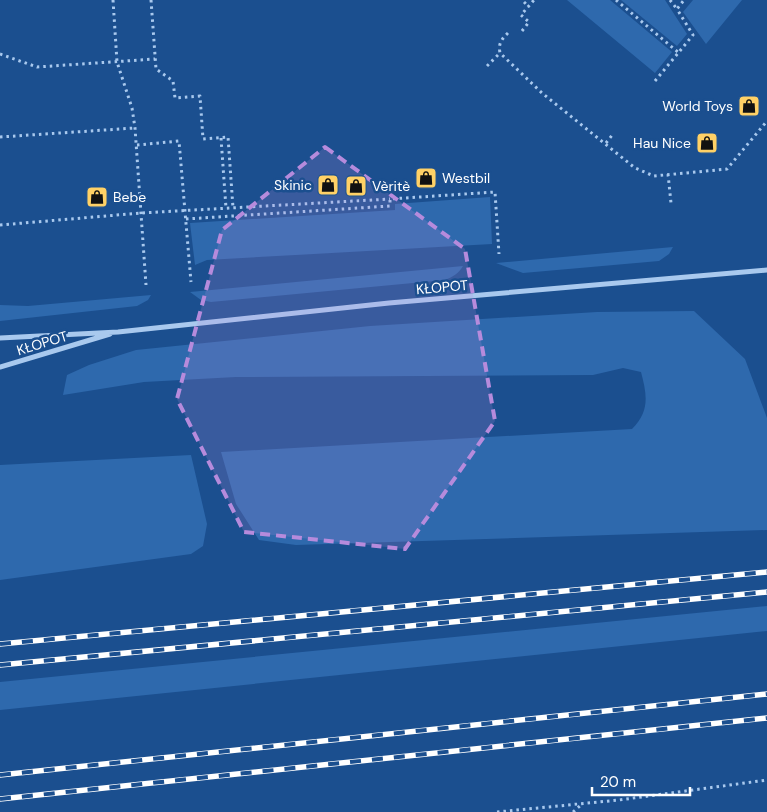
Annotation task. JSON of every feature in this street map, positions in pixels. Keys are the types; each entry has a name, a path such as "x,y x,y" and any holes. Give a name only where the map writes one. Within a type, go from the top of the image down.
{"street":[{"name":"KŁOPOT","path":"0,338 118,332 389,303 767,270"},
{"name":"KŁOPOT","path":"0,367 118,332"}],"path":[{"path":"113,0 117,62 132,108 136,128 146,285"},
{"path":"151,0 156,69 173,81 175,98 200,96 203,139 228,137 232,208"},
{"path":"522,30 529,22 521,15 534,0"},
{"path":"616,0 678,53"},
{"path":"655,81 693,35 670,0"},
{"path":"677,9 684,0"},
{"path":"524,2 529,7"},
{"path":"487,66 500,53 500,42 508,33"},
{"path":"500,53 542,93 636,168 654,176 727,169 767,121"},
{"path":"0,54 37,67 155,59"},
{"path":"0,137 136,128"},
{"path":"606,143 613,134"},
{"path":"221,138 226,208"},
{"path":"137,145 179,141 191,282"},
{"path":"668,174 671,203"},
{"path":"0,225 226,208 495,192 499,254"},
{"path":"186,219 390,206 390,199"},
{"path":"497,812 767,780"},
{"path":"573,812 583,803"}],"highlighted area":[{"path":"325,147 465,249 495,421 405,549 244,532 177,399 222,230"}],"shaded area":[{"path":"567,0 610,0 672,52 655,73"},
{"path":"621,0 665,0 687,34 677,46"},
{"path":"693,0 742,0 706,44 683,12"},
{"path":"490,197 492,244 207,260 195,265 190,223 395,210 395,204"},
{"path":"673,247 669,254 659,261 523,273 496,263"},
{"path":"463,266 451,278 445,280 211,302 201,300 190,292"},
{"path":"151,295 148,300 137,306 0,321 0,305 28,306"},
{"path":"694,311 745,359 767,418 767,530 296,545 259,540 236,504 221,452 632,429 642,416 646,402 645,388 641,372 623,368 593,375 236,377 144,382 63,395 67,375 89,365 136,350 370,326 597,312"},
{"path":"191,455 207,524 203,546 191,554 0,580 0,465"},
{"path":"767,606 767,631 0,710 0,682"}],"railway":[{"path":"0,644 767,572"},
{"path":"0,665 767,592"},
{"path":"0,775 767,694"},
{"path":"0,799 767,718"}],"place":[{"name":"World Toys","path":"749,106"},
{"name":"Hau Nice","path":"707,143"},
{"name":"Westbil","path":"426,178"},
{"name":"Skinic","path":"328,185"},
{"name":"Vèritè","path":"356,186"},
{"name":"Bebe","path":"97,197"}]}
